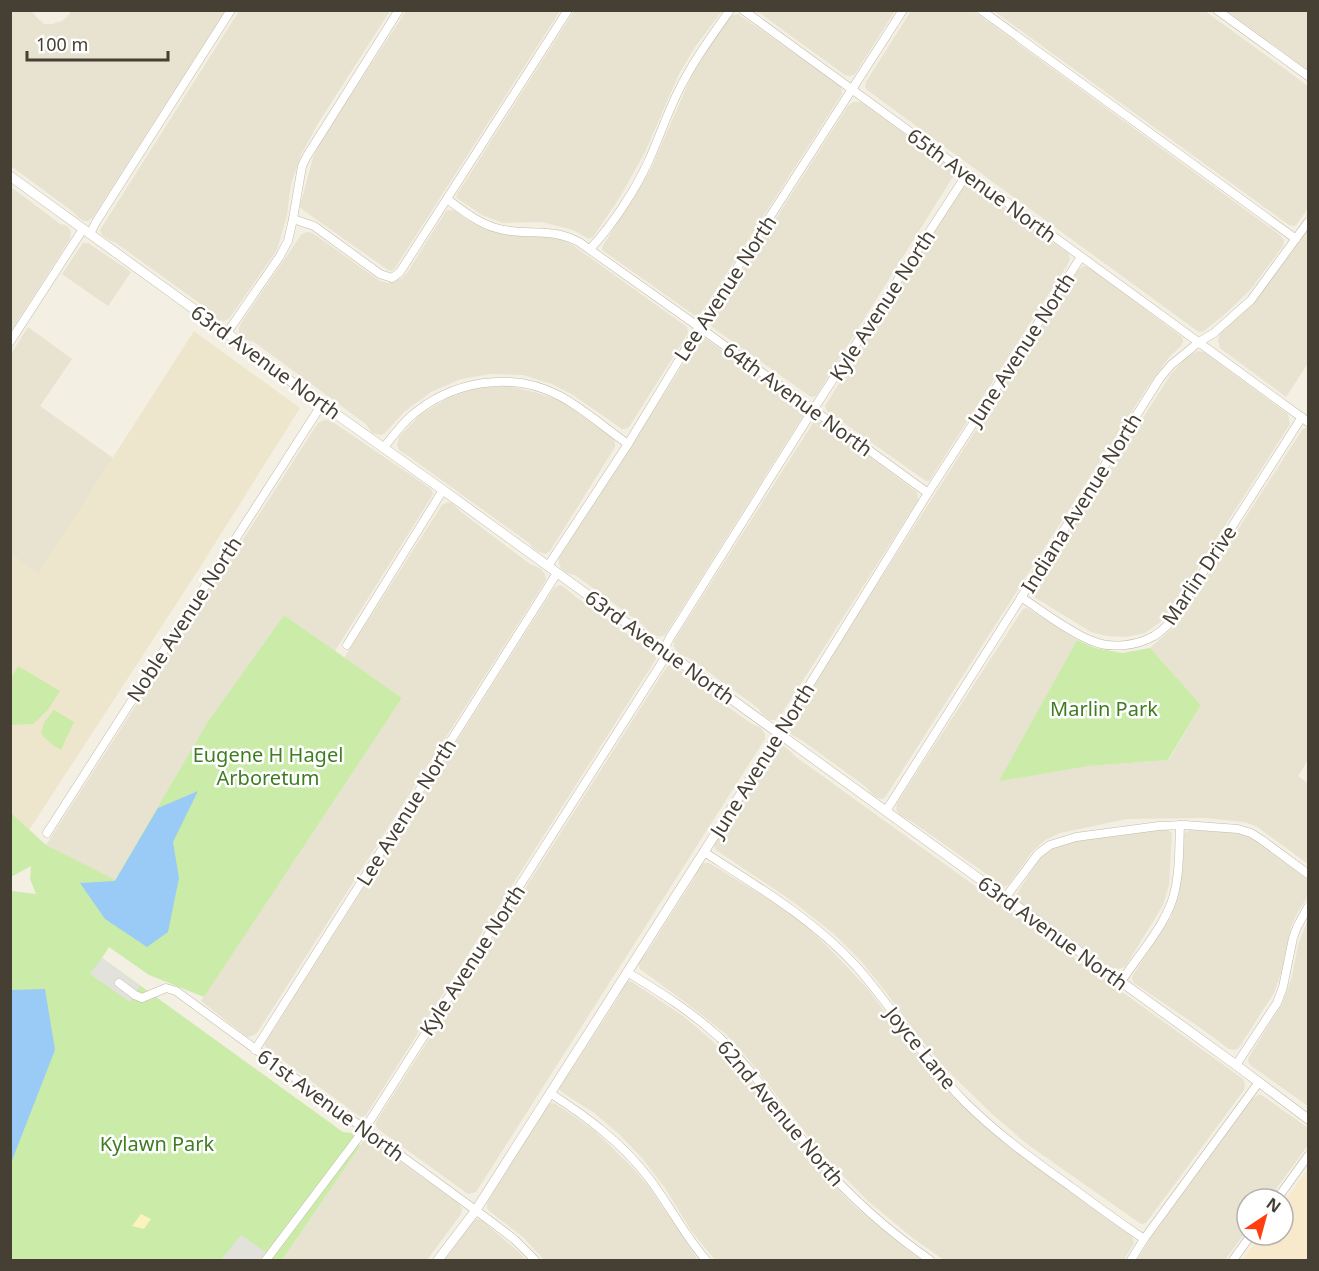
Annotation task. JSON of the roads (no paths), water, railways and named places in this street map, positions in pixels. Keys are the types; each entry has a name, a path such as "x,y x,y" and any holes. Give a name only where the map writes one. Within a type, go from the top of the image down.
{"street":[{"path":"10,342 87,231 96,222 231,10"},
{"path":"227,333 280,256 288,240 302,166 307,156 399,10"},
{"path":"293,219 314,226 380,274 392,278 400,272 568,10"},
{"path":"590,249 607,229 648,163 691,68 730,10"},
{"name":"65th Avenue North","path":"743,10 1305,420"},
{"name":"Lee Avenue North","path":"548,566 903,10"},
{"path":"981,10 1296,239"},
{"path":"1217,10 1308,76"},
{"name":"Kyle Avenue North","path":"266,1260 364,1130 666,652 669,639 813,410 967,174"},
{"name":"63rd Avenue North","path":"10,176 1308,1119"},
{"name":"64th Avenue North","path":"447,199 481,222 496,228 556,233 568,236 590,249 928,493"},
{"name":"Indiana Avenue North","path":"886,811 1160,378 1171,364 1214,333 1251,300 1308,222"},
{"name":"June Avenue North","path":"438,1260 476,1210 779,734 928,493 1081,257"},
{"path":"383,448 408,419 426,404 468,385 491,381 515,382 537,387 558,396 628,444"},
{"name":"Noble Avenue North","path":"47,833 322,404"},
{"name":"Marlin Drive","path":"1021,597 1093,642 1125,645 1155,636 1177,613 1305,420"},
{"path":"347,645 443,490"},
{"name":"Lee Avenue North","path":"255,1050 558,573"},
{"path":"1121,982 1163,921 1170,906 1175,891 1180,825"},
{"path":"1005,898 1038,854 1050,845 1076,837 1159,826 1226,827 1251,833 1308,874"},
{"name":"Joyce Lane","path":"704,852 801,916 830,940 856,966 933,1066 964,1101 1034,1160 1144,1239"},
{"path":"1236,1065 1277,1003 1283,987 1293,938 1308,907"},
{"name":"62nd Avenue North","path":"627,972 694,1016 719,1038 742,1061 820,1162 850,1194 882,1223 930,1260"},
{"name":"61st Avenue North","path":"119,983 142,998 166,988 176,991 476,1210 514,1239 535,1260"},
{"path":"1131,1260 1259,1082"},
{"path":"550,1094 597,1125 624,1149 648,1176 706,1260"},
{"path":"1286,1187 1308,1156"},
{"path":"1233,1260 1242,1247"}],"water":[{"path":"198,791 173,842 179,878 168,932 147,947 105,919 80,883 115,881 158,808"},
{"path":"45,989 55,1050 11,1163 11,990"}],"park label":[{"name":"Marlin Park","path":"1104,708"},
{"name":"Eugene H Hagel Arboretum","path":"268,766"},
{"name":"Kylawn Park","path":"157,1143"}]}
